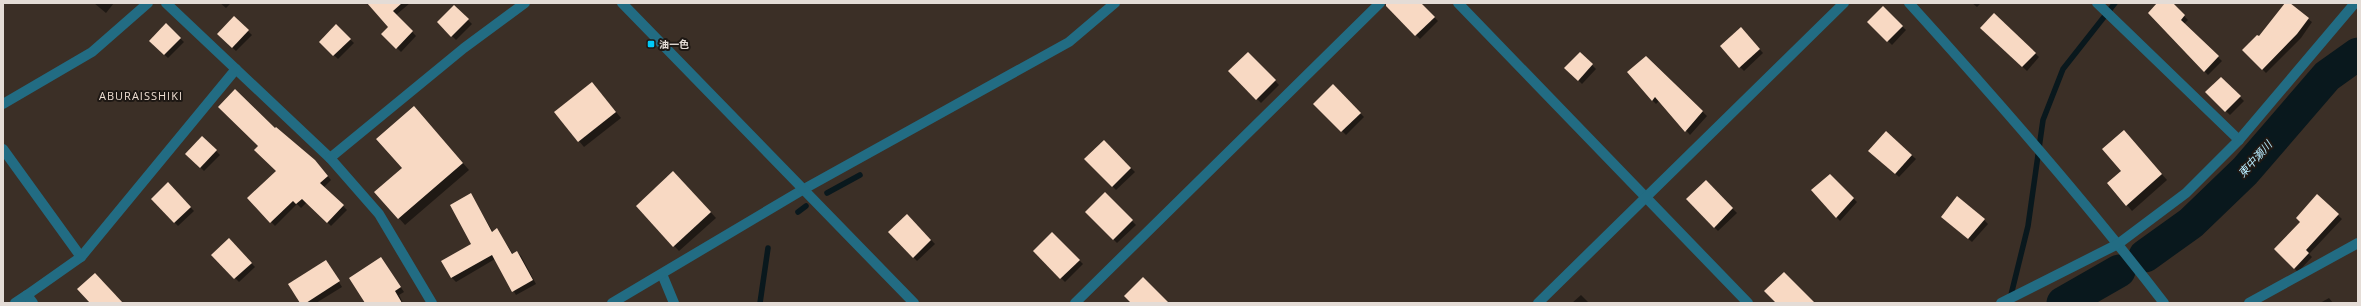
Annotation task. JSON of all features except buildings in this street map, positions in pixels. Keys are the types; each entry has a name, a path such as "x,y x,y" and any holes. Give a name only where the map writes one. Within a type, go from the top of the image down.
{"street":[{"path":"3,104 92,52 148,3"},
{"path":"166,3 330,158 379,214 432,303"},
{"path":"330,158 464,48 525,3"},
{"path":"622,3 914,303"},
{"path":"612,303 804,189 1069,42 1115,3"},
{"path":"1075,303 1380,3"},
{"path":"1458,3 1748,303"},
{"path":"1538,303 1844,3"},
{"path":"1909,3 2029,137 2118,244 2164,303"},
{"path":"2000,303 2015,294 2118,244 2186,193 2239,140 2355,3"},
{"path":"2097,4 2239,140"},
{"path":"15,303 30,299 81,257 236,70"},
{"path":"3,149 81,257"},
{"path":"2248,303 2358,243"},
{"path":"662,274 674,303"}],"waterway":[{"path":"2010,299 2028,226 2043,120 2063,69 2115,3"},
{"name":"東中瀬川","path":"2145,256 2191,223 2245,171 2327,76 2358,54"},
{"path":"827,193 860,175"},
{"path":"798,212 806,206"},
{"path":"760,303 768,248"},
{"name":"東中瀬川","path":"2063,303 2119,271"}],"place":[{"name":"油一色","path":"651,44"}],"district":[{"name":"ABURAISSHIKI","path":"141,96"}]}
